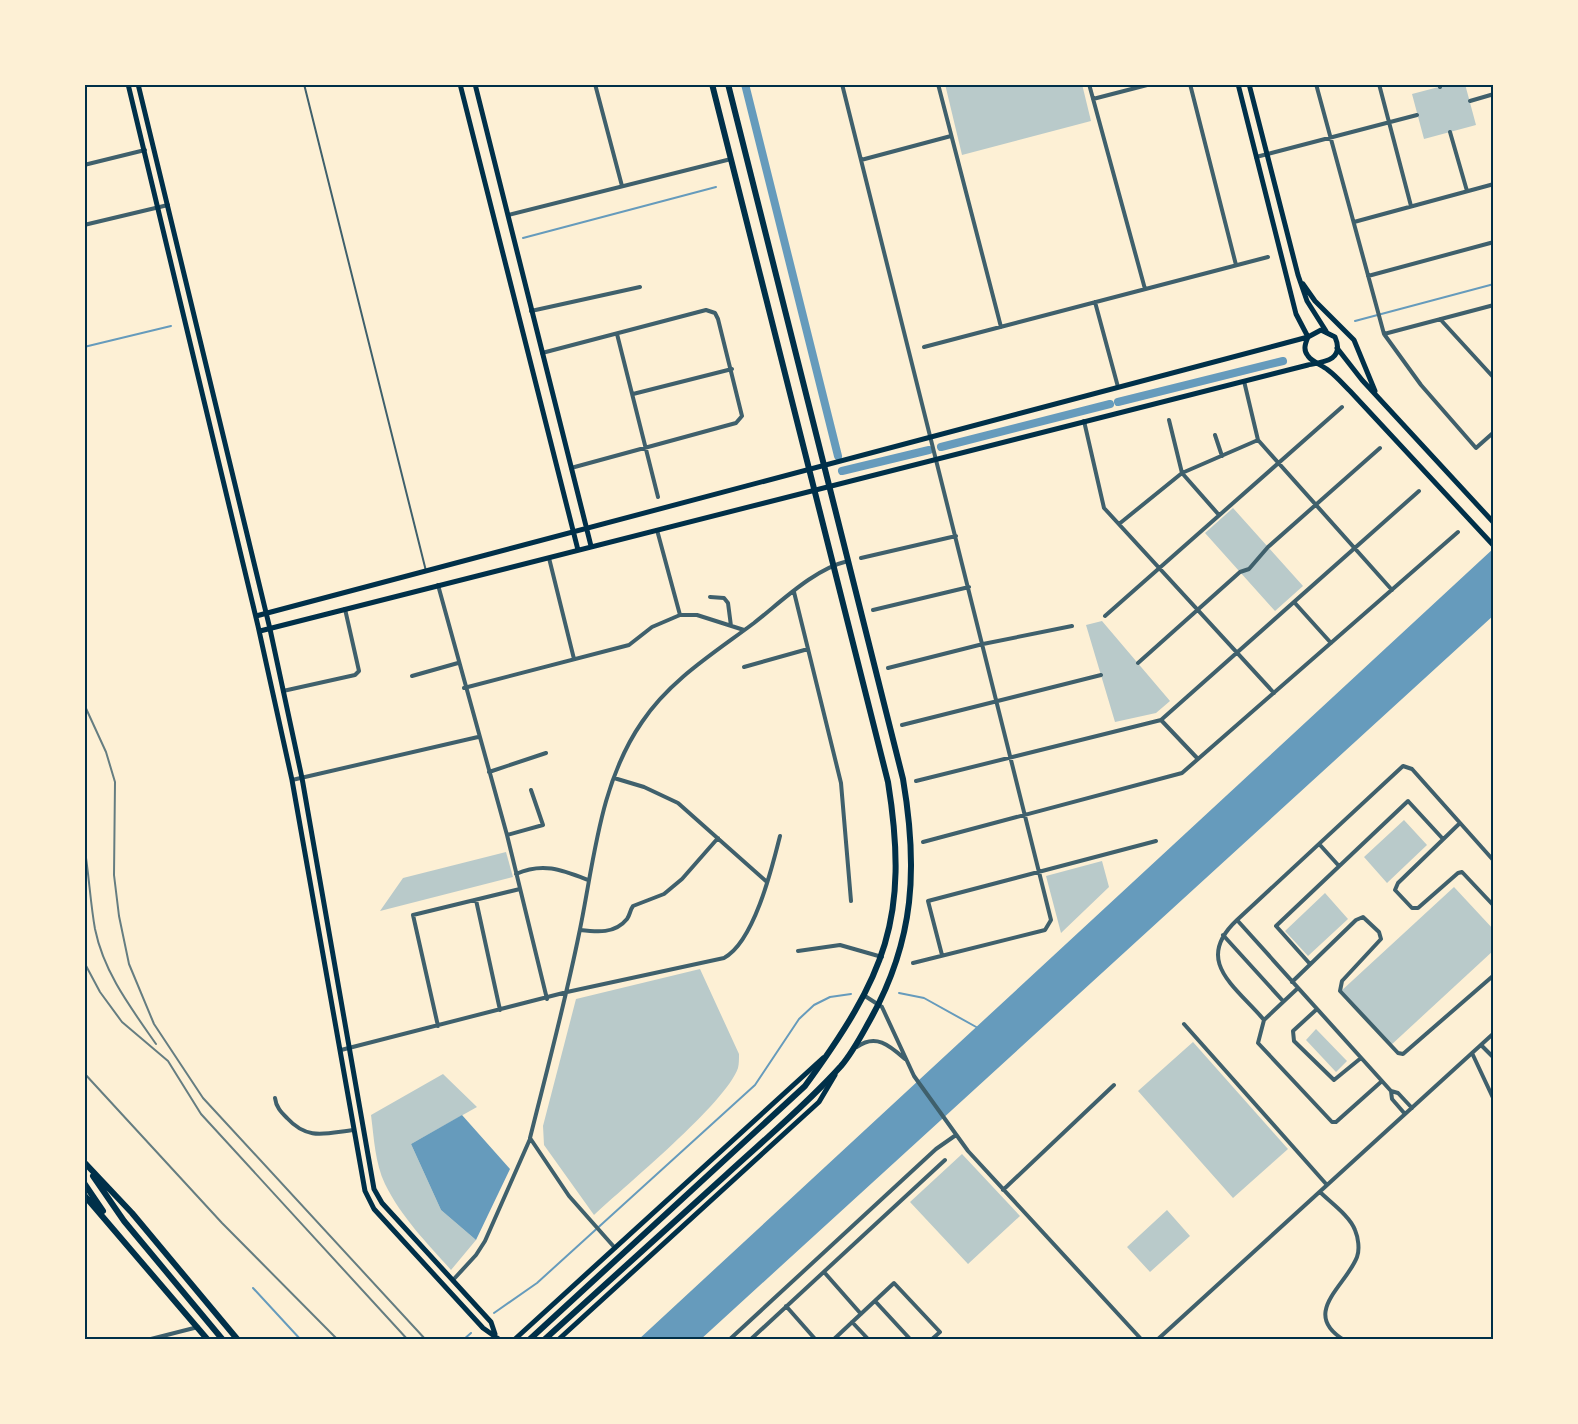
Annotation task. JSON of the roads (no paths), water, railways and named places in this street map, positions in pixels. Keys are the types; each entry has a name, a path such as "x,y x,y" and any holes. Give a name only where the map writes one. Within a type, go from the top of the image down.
{"main road":[{"path":"128,84 260,631 292,780 354,1130 369,1202 483,1328 495,1334"},
{"path":"138,84 270,629 302,778 377,1196 491,1322 500,1340"},
{"path":"460,84 578,550"},
{"path":"474,84 591,546"},
{"path":"529,1340 756,1134 805,1086 865,996 882,957 894,909 897,872 895,827 888,782 712,84"},
{"path":"558,1340 819,1102 854,1049 879,1003 895,968 910,911 913,872 911,826 903,778 728,84"},
{"path":"1238,84 1296,314 1308,337 1306,352 1338,378 1371,412 1494,546"},
{"path":"1249,84 1307,301 1326,331 1335,338 1337,348 1382,402 1494,523"},
{"path":"1298,274 1315,301 1354,340 1368,376 1382,402"},
{"path":"256,616 1308,337 1316,331 1326,331"},
{"path":"260,631 813,489 1318,363 1333,358 1337,348"},
{"path":"514,1340 828,1054"},
{"path":"544,1340 841,1066"},
{"path":"84,1163 124,1221 223,1340"},
{"path":"84,1163 132,1213 238,1340"},
{"path":"84,1184 116,1229"},
{"path":"84,1195 116,1229 208,1340"}],"street":[{"path":"595,84 622,186"},
{"path":"842,84 938,458 1051,920 1049,928 913,963"},
{"path":"938,84 1001,327"},
{"path":"1089,84 1145,289"},
{"path":"1093,99 1151,84"},
{"path":"1190,84 1236,265"},
{"path":"1316,84 1384,334 1414,377 1476,448 1494,432"},
{"path":"1379,84 1411,206"},
{"path":"1470,101 1494,94"},
{"path":"1256,157 1417,115"},
{"path":"1450,132 1467,191"},
{"path":"861,160 951,136"},
{"path":"84,165 145,150"},
{"path":"507,215 731,159"},
{"path":"1354,222 1494,184"},
{"path":"84,225 168,205"},
{"path":"1368,276 1494,242"},
{"path":"924,347 1268,257"},
{"path":"530,311 640,286"},
{"path":"1095,303 1118,387"},
{"path":"1384,334 1494,305"},
{"path":"542,353 711,310 718,319 732,369 742,416 739,422 571,468"},
{"path":"1440,319 1494,378"},
{"path":"618,334 658,497"},
{"path":"633,394 732,369"},
{"path":"1244,381 1258,440 1392,590"},
{"path":"1105,616 1342,407"},
{"path":"1169,420 1182,473 1219,515"},
{"path":"1084,421 1104,508 1274,693"},
{"path":"1215,435 1222,456"},
{"path":"1119,524 1182,473 1258,440"},
{"path":"1138,663 1240,572 1249,569 1268,547 1380,448"},
{"path":"916,781 1161,720 1419,490"},
{"path":"657,530 680,615"},
{"path":"923,842 1182,773 1458,532"},
{"path":"861,558 956,536"},
{"path":"549,557 574,659"},
{"path":"453,1280 476,1255 485,1241 531,1138 567,992 594,844 614,778 641,723 668,688 794,592 834,564 849,561"},
{"path":"438,585 464,688 507,835 547,999"},
{"path":"873,610 969,587"},
{"path":"794,592 841,783 851,902"},
{"path":"710,597 724,598 728,603 731,626"},
{"path":"1294,602 1331,643"},
{"path":"283,691 355,675 359,671 345,609"},
{"path":"464,688 629,645 652,627 680,615 697,615 744,630"},
{"path":"888,668 983,644 1072,626"},
{"path":"744,667 808,649"},
{"path":"412,676 458,663"},
{"path":"902,725 1101,675"},
{"path":"1161,720 1198,759"},
{"path":"292,780 478,737"},
{"path":"489,772 546,753"},
{"path":"1264,1020 1220,970 1216,954 1222,934 1403,766 1412,769 1494,861"},
{"path":"614,778 644,787 678,804 767,882"},
{"path":"507,835 543,825 531,789"},
{"path":"1310,964 1276,926 1408,801 1443,839"},
{"path":"1460,823 1398,883 1396,892 1412,908 1418,909 1458,873 1462,872 1494,906"},
{"path":"341,1050 547,999 567,992 724,958 734,953 755,916 780,836"},
{"path":"580,930 604,932 623,922 628,918 633,906 664,894 682,879 718,838"},
{"path":"942,956 928,901 1156,841"},
{"path":"1320,845 1339,866"},
{"path":"516,874 532,867 544,866 588,880"},
{"path":"438,1026 413,915 520,889"},
{"path":"476,900 500,1010"},
{"path":"1292,981 1360,917 1363,917 1379,932 1379,944 1342,981 1340,991 1398,1053 1403,1054 1494,975"},
{"path":"1237,920 1382,1081 1390,1091 1392,1099 1405,1114"},
{"path":"1222,934 1283,1001"},
{"path":"798,951 840,945 882,957"},
{"path":"1298,988 1264,1020 1258,1043 1332,1122 1336,1122 1382,1081"},
{"path":"865,996 879,1003 890,1020 914,1076 956,1135 1003,1190 1142,1340"},
{"path":"1317,1009 1293,1031 1294,1041 1334,1080 1361,1058"},
{"path":"1184,1024 1327,1185"},
{"path":"1157,1340 1494,1034"},
{"path":"854,1049 866,1042 878,1041 889,1045 905,1059"},
{"path":"1481,1045 1494,1058"},
{"path":"1472,1053 1494,1100"},
{"path":"1003,1190 1114,1085"},
{"path":"1390,1091 1398,1093 1412,1108"},
{"path":"275,1098 276,1106 298,1130 310,1135 354,1130"},
{"path":"729,1340 937,1148 956,1135"},
{"path":"531,1138 590,1222 615,1248"},
{"path":"750,1340 945,1160"},
{"path":"1320,1192 1355,1227 1359,1243 1358,1257 1331,1296 1326,1310 1328,1324 1344,1340"},
{"path":"824,1272 861,1314"},
{"path":"832,1340 894,1283 940,1332 931,1340"},
{"path":"875,1301 911,1340"},
{"path":"786,1306 816,1340"},
{"path":"852,1322 869,1340"},
{"path":"147,1340 198,1327"}],"lane":[{"path":"304,84 426,571"},
{"path":"184,313 194,311"}],"water":[{"path":"1494,548 1494,615 700,1340 638,1340"},
{"path":"462,1115 510,1169 476,1240 441,1210 411,1144"}],"waterway":[{"path":"745,84 838,456"},
{"path":"523,238 716,187"},
{"path":"1355,321 1494,284"},
{"path":"84,347 171,326"},
{"path":"1118,402 1283,361"},
{"path":"941,447 1110,404"},
{"path":"842,471 929,450"},
{"path":"899,993 924,998 978,1028"},
{"path":"494,1313 537,1283 755,1085 799,1019 814,1005 830,997 851,994"},
{"path":"253,1288 301,1340"},
{"path":"463,1340 471,1333"}],"railway":[{"path":"84,704 106,752 115,782 114,875 119,916 129,964 154,1024 203,1098 426,1340"},
{"path":"84,845 93,918 99,945 119,990 156,1044"},
{"path":"84,962 100,992 122,1022 168,1061 201,1114 408,1340"},
{"path":"84,1073 222,1223 338,1340"}]}
